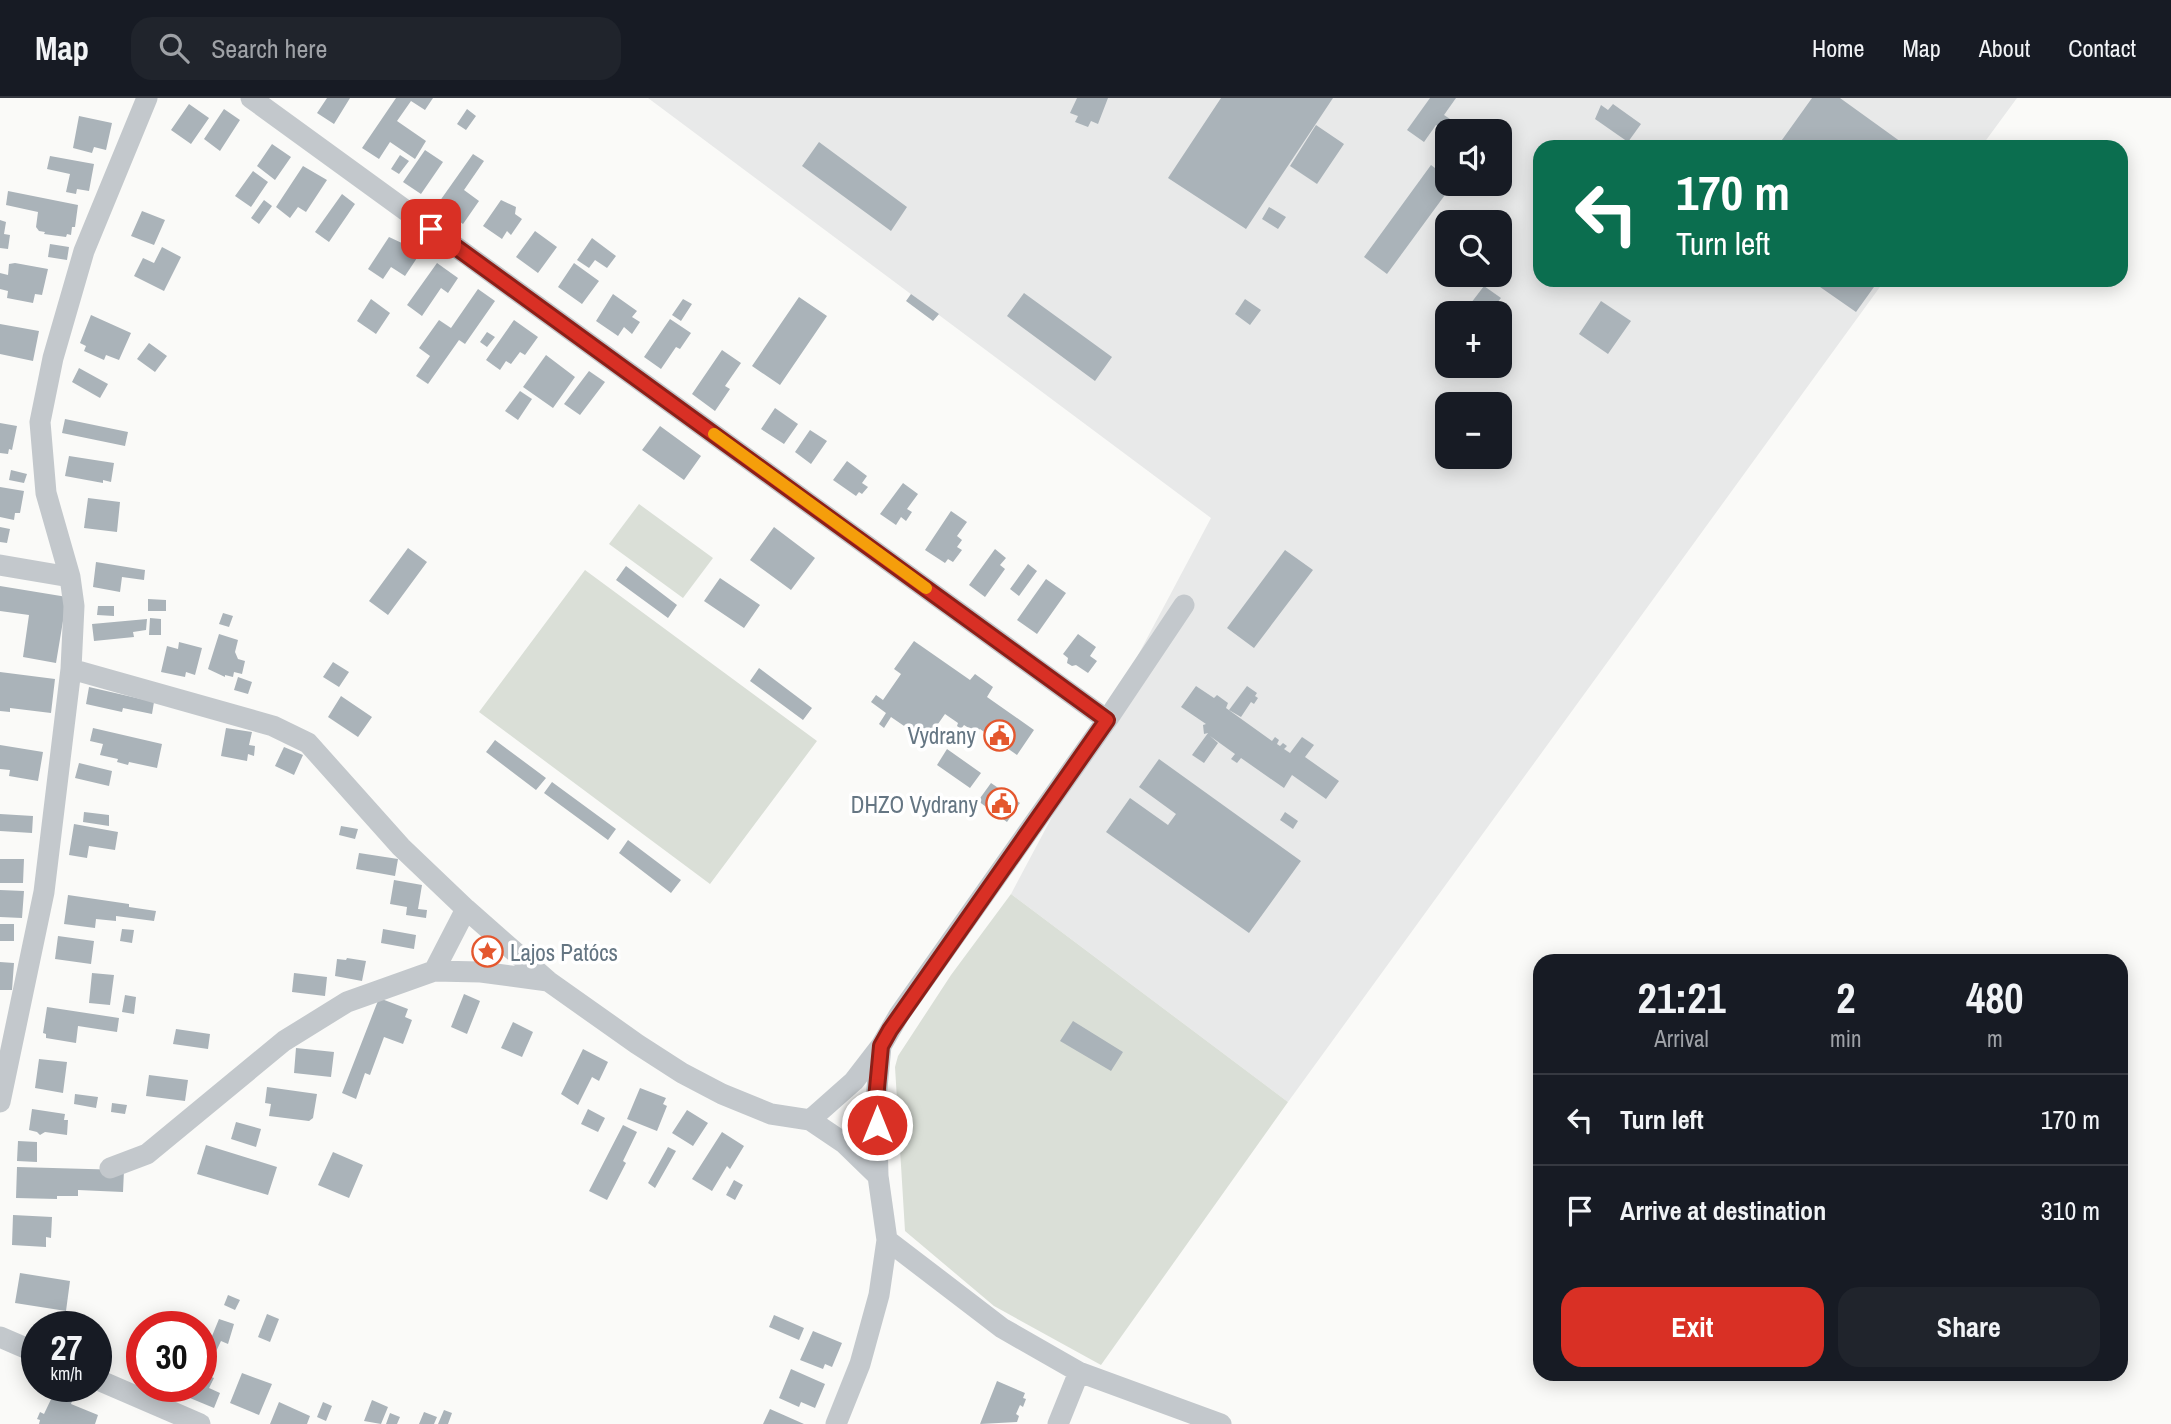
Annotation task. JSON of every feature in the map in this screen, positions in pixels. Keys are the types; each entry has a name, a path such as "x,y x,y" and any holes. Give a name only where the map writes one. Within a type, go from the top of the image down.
{"street":[{"path":"0,1102 44,892 71,669 74,606 70,577 46,493 40,422 53,358 84,251 147,98"},
{"path":"251,98 1107,720"},
{"path":"0,565 70,577"},
{"path":"810,1120 853,1081 881,1046 899,1015 1184,606"},
{"path":"71,669 273,726 308,743 401,847 548,981 682,1073 722,1094 771,1114 810,1120 844,1143 878,1176"},
{"path":"434,971 466,909"},
{"path":"110,1168 147,1154 284,1041 347,1002 434,971 481,972 548,981"},
{"path":"836,1424 860,1364 879,1295 887,1240 878,1176 876,1099 881,1046"},
{"path":"887,1240 1002,1328 1079,1372 1221,1424"},
{"path":"0,1337 21,1346"},
{"path":"1058,1424 1079,1372"},
{"path":"112,1386 200,1424"}],"shaded area":[{"path":"648,98 2017,98 1986,140 1533,140 1533,287 1880,287 1288,1102 1011,894 1211,518"},
{"path":"639,504 713,558 683,598 609,544"},
{"path":"585,570 817,741 710,884 479,712"},
{"path":"1011,894 1288,1102 1101,1365 994,1306 905,1231 895,1067 898,1056 951,975"}],"building":[{"path":"327,98 350,98 334,124 317,113"},
{"path":"396,98 433,98 425,110 411,101 397,121 426,141 415,159 390,142 379,159 362,148"},
{"path":"1077,98 1108,98 1098,124 1091,121 1088,127 1075,122 1078,116 1070,113"},
{"path":"1221,98 1333,98 1246,229 1168,178"},
{"path":"1430,98 1456,98 1444,115 1450,119 1435,119 1435,126 1424,142 1407,130"},
{"path":"1812,98 1840,98 1898,140 1782,140"},
{"path":"189,104 209,118 191,144 171,130"},
{"path":"1613,104 1641,124 1629,140 1625,140 1595,119 1601,105 1608,110"},
{"path":"224,109 240,120 220,151 204,139"},
{"path":"467,109 476,116 466,130 457,124"},
{"path":"79,116 112,123 106,150 94,147 92,153 73,148"},
{"path":"1316,125 1344,144 1317,184 1290,166"},
{"path":"819,142 907,207 891,231 802,166"},
{"path":"272,144 291,157 275,180 257,166"},
{"path":"425,150 443,162 421,194 403,182"},
{"path":"473,154 484,161 464,190 479,201 463,224 437,205"},
{"path":"400,155 409,161 399,174 391,169"},
{"path":"50,156 94,164 89,191 77,189 76,194 66,192 70,174 47,169"},
{"path":"1431,165 1435,168 1435,196 1444,196 1387,274 1364,257"},
{"path":"303,166 327,180 306,212 298,207 290,218 276,207"},
{"path":"253,171 268,182 251,207 235,196"},
{"path":"8,191 78,205 71,235 67,234 66,237 39,231 36,227 38,212 6,205"},
{"path":"342,194 355,204 329,242 315,232"},
{"path":"264,200 272,206 259,224 251,218"},
{"path":"501,200 516,207 515,214 522,219 511,235 507,231 502,239 483,226"},
{"path":"1269,207 1286,217 1278,229 1262,219"},
{"path":"142,211 165,220 154,245 131,236"},
{"path":"0,220 6,222 4,234 10,235 8,249 0,248"},
{"path":"535,231 557,247 538,273 516,257"},
{"path":"389,237 404,244 406,242 421,252 405,276 391,267 383,279 368,269"},
{"path":"592,238 616,256 607,268 595,260 589,268 577,260"},
{"path":"50,244 69,247 67,260 48,257"},
{"path":"162,247 181,257 164,291 134,276 143,258 154,263"},
{"path":"437,263 458,278 448,293 441,288 422,316 407,305"},
{"path":"574,263 599,281 582,304 558,287"},
{"path":"9,264 48,269 42,295 35,294 33,303 7,298 8,291 0,289 0,273 8,275"},
{"path":"1483,287 1501,298 1499,301 1473,301"},
{"path":"1820,287 1874,287 1856,312"},
{"path":"478,289 495,301 465,344 459,340 428,384 416,376 430,356 419,348 439,320 451,328"},
{"path":"1024,293 1112,357 1095,381 1007,316"},
{"path":"613,294 637,311 632,317 640,322 632,334 624,327 618,336 596,321"},
{"path":"911,294 939,314 933,321 906,301"},
{"path":"799,297 827,316 780,385 752,366"},
{"path":"371,299 390,313 376,334 357,321"},
{"path":"683,299 692,304 681,321 672,315"},
{"path":"1245,299 1261,310 1250,325 1235,314"},
{"path":"1601,301 1631,321 1608,354 1579,334"},
{"path":"91,315 131,333 119,360 106,355 104,360 84,351 86,346 80,343"},
{"path":"670,319 691,333 680,349 676,347 661,369 644,357"},
{"path":"514,320 538,337 525,355 520,352 511,364 506,361 500,370 486,360"},
{"path":"0,324 39,331 33,361 0,354"},
{"path":"487,332 495,337 487,347 480,342"},
{"path":"149,343 167,356 155,372 137,359"},
{"path":"722,350 741,363 725,386 730,389 715,411 692,394"},
{"path":"546,355 575,377 553,408 523,387"},
{"path":"79,368 108,384 100,398 72,382"},
{"path":"589,371 605,382 580,415 564,404"},
{"path":"520,391 532,399 518,420 505,411"},
{"path":"775,408 798,424 784,444 761,429"},
{"path":"65,419 128,432 125,446 62,433"},
{"path":"0,423 17,426 12,450 9,449 8,454 0,453"},
{"path":"660,426 701,456 684,480 642,450"},
{"path":"810,430 827,441 811,464 795,452"},
{"path":"69,456 114,463 111,482 65,476"},
{"path":"847,461 867,476 862,483 868,487 862,494 859,492 856,496 833,480"},
{"path":"11,470 27,474 24,483 9,480"},
{"path":"903,483 918,494 907,509 912,512 906,521 901,517 896,525 880,514"},
{"path":"0,487 24,491 20,513 15,513 14,520 0,517"},
{"path":"88,498 120,502 117,532 84,528"},
{"path":"951,511 967,522 957,536 962,540 957,547 962,550 953,562 948,559 945,563 925,550"},
{"path":"0,527 10,529 7,543 0,542"},
{"path":"774,527 815,558 791,590 750,560"},
{"path":"408,548 427,562 388,615 369,601"},
{"path":"995,549 1006,558 1000,565 1005,569 985,597 969,585"},
{"path":"1285,550 1313,570 1254,648 1227,628"},
{"path":"96,562 145,570 144,580 122,577 120,592 93,587"},
{"path":"1028,564 1037,571 1019,596 1010,589"},
{"path":"626,566 677,605 668,618 616,580"},
{"path":"720,578 760,605 744,628 704,601"},
{"path":"1046,579 1066,593 1037,634 1017,620"},
{"path":"0,586 67,597 56,663 23,657 29,615 0,611"},
{"path":"148,599 166,600 166,611 148,611"},
{"path":"98,606 114,606 114,616 97,615"},
{"path":"223,613 233,616 229,627 219,624"},
{"path":"150,618 161,619 161,635 149,635"},
{"path":"147,619 146,630 133,632 134,637 94,641 92,624"},
{"path":"219,634 238,640 235,652 238,659 245,661 242,674 234,672 233,677 225,677 208,669"},
{"path":"1078,634 1096,647 1090,656 1097,661 1088,673 1067,663 1068,658 1063,654"},
{"path":"914,641 970,680 975,674 993,687 987,697 1034,730 1017,755 980,729 975,732 964,725 961,729 957,726 958,723 945,714 926,741 891,717 884,728 879,724 886,713 871,702 876,695 883,700 901,674 894,669"},
{"path":"179,642 202,648 195,675 186,672 185,677 161,672 167,646 178,649"},
{"path":"333,662 349,672 339,687 323,677"},
{"path":"759,668 812,708 803,720 750,681"},
{"path":"0,672 55,679 51,713 10,708 10,712 0,711"},
{"path":"238,677 252,682 248,694 234,690"},
{"path":"1196,686 1214,698 1217,695 1228,703 1226,708 1272,741 1275,737 1279,740 1277,744 1280,746 1283,743 1287,746 1284,749 1290,753 1302,737 1314,745 1305,757 1339,781 1326,799 1292,775 1284,788 1241,758 1237,763 1231,759 1235,754 1210,736 1218,743 1204,763 1192,755 1208,733 1204,734 1203,725 1206,724 1181,707"},
{"path":"1247,686 1257,693 1255,696 1258,698 1254,704 1251,702 1241,717 1229,710"},
{"path":"89,687 154,702 152,714 123,708 122,712 86,704"},
{"path":"341,696 372,717 358,737 328,717"},
{"path":"93,728 162,744 157,768 129,762 128,765 117,762 118,759 100,755 103,744 90,741"},
{"path":"226,728 252,732 249,745 255,746 254,756 248,754 247,761 221,756"},
{"path":"495,740 546,778 536,790 486,752"},
{"path":"0,745 43,752 38,781 9,776 10,770 0,769"},
{"path":"284,747 303,755 294,775 275,766"},
{"path":"947,749 981,773 970,788 937,765"},
{"path":"1159,759 1301,861 1249,933 1106,832 1130,798 1168,825 1176,814 1139,787"},
{"path":"79,763 112,771 109,786 75,778"},
{"path":"552,782 616,829 608,840 544,793"},
{"path":"991,783 1020,803 1007,822 978,801"},
{"path":"84,812 109,815 109,826 83,822"},
{"path":"1285,812 1298,821 1293,829 1280,820"},
{"path":"0,814 33,816 32,833 0,831"},
{"path":"74,824 118,832 115,850 89,846 87,858 69,855"},
{"path":"341,826 358,829 355,839 339,835"},
{"path":"628,840 681,880 671,893 619,853"},
{"path":"359,853 398,859 395,876 356,869"},
{"path":"0,859 24,859 23,883 0,883"},
{"path":"394,880 422,885 418,909 427,910 426,918 406,915 407,907 390,904"},
{"path":"0,890 24,891 22,918 0,917"},
{"path":"68,895 156,911 154,921 116,916 116,921 96,919 95,928 64,924"},
{"path":"0,924 14,924 14,941 0,941"},
{"path":"122,929 134,930 132,943 120,941"},
{"path":"383,929 416,935 414,949 381,943"},
{"path":"58,936 94,941 91,964 55,959"},
{"path":"337,959 366,961 362,981 335,976"},
{"path":"0,962 14,963 12,990 0,990"},
{"path":"92,973 114,975 110,1005 89,1003"},
{"path":"294,973 327,977 325,996 292,992"},
{"path":"464,994 480,1001 467,1034 451,1027"},
{"path":"125,995 136,997 134,1014 122,1012"},
{"path":"379,998 408,1009 405,1017 412,1020 403,1044 384,1037 370,1075 365,1073 356,1099 342,1093"},
{"path":"47,1007 119,1018 117,1032 78,1026 76,1043 46,1038 43,1033"},
{"path":"1073,1021 1123,1052 1111,1071 1060,1041"},
{"path":"513,1022 533,1032 522,1057 501,1048"},
{"path":"176,1029 210,1034 208,1049 173,1044"},
{"path":"296,1048 334,1052 331,1077 294,1073"},
{"path":"583,1049 608,1062 599,1081 592,1077 578,1105 561,1094"},
{"path":"39,1059 67,1062 63,1093 35,1088"},
{"path":"149,1075 188,1080 185,1101 146,1096"},
{"path":"267,1087 317,1094 313,1118 309,1121 269,1116 271,1104 265,1103"},
{"path":"640,1088 666,1098 663,1104 667,1106 657,1131 627,1119"},
{"path":"75,1094 98,1097 96,1108 74,1104"},
{"path":"112,1103 127,1105 125,1114 111,1112"},
{"path":"32,1109 65,1114 64,1120 68,1120 67,1135 45,1132 40,1135 29,1130"},
{"path":"588,1109 605,1118 598,1132 581,1124"},
{"path":"687,1110 708,1123 693,1146 672,1133"},
{"path":"236,1122 261,1129 256,1147 231,1139"},
{"path":"623,1125 637,1132 623,1161 626,1163 607,1200 589,1191"},
{"path":"722,1132 744,1146 730,1169 727,1166 712,1191 692,1179"},
{"path":"18,1141 37,1142 37,1162 17,1161"},
{"path":"206,1145 277,1167 268,1195 197,1174"},
{"path":"668,1147 676,1151 655,1188 648,1183"},
{"path":"333,1152 363,1165 349,1198 318,1185"},
{"path":"17,1167 124,1170 123,1192 78,1190 78,1196 57,1196 57,1199 16,1198"},
{"path":"734,1180 743,1185 735,1200 726,1195"},
{"path":"13,1215 52,1217 51,1238 46,1237 46,1247 12,1245"},
{"path":"20,1273 70,1281 66,1311 15,1303"},
{"path":"228,1295 240,1300 235,1310 224,1305"},
{"path":"267,1314 279,1319 270,1342 258,1337"},
{"path":"774,1315 804,1328 799,1340 769,1327"},
{"path":"219,1319 234,1324 228,1344 221,1341 217,1349"},
{"path":"813,1331 842,1343 832,1367 825,1364 823,1369 800,1360"},
{"path":"791,1369 825,1384 815,1408 801,1402 799,1407 779,1398"},
{"path":"242,1373 272,1384 259,1415 230,1403"},
{"path":"997,1381 1025,1393 1023,1407 1020,1405 1016,1414 1019,1416 1017,1422 980,1424"},
{"path":"372,1400 388,1407 381,1424 364,1421"},
{"path":"50,1402 72,1402 98,1415 95,1424 39,1424 40,1420 37,1419 40,1412 44,1414"},
{"path":"200,1402 216,1402 214,1408"},
{"path":"279,1402 310,1416 307,1424 270,1424"},
{"path":"323,1402 332,1406 326,1421 317,1417"},
{"path":"770,1409 804,1424 763,1424"},
{"path":"444,1410 452,1413 448,1424 438,1424"},
{"path":"424,1412 437,1417 434,1424 419,1424"},
{"path":"390,1413 400,1417 397,1424 386,1424"}],"slow traffic":[{"path":"714,434 926,588"}],"place":[{"name":"Vydrany","path":"999,735"},
{"name":"DHZO Vydrany","path":"1001,804"},
{"name":"Lajos Patócs","path":"487,952"}],"route":[{"path":"431,229 1107,720 890,1030 881,1046 876,1099 877,1125"}]}
